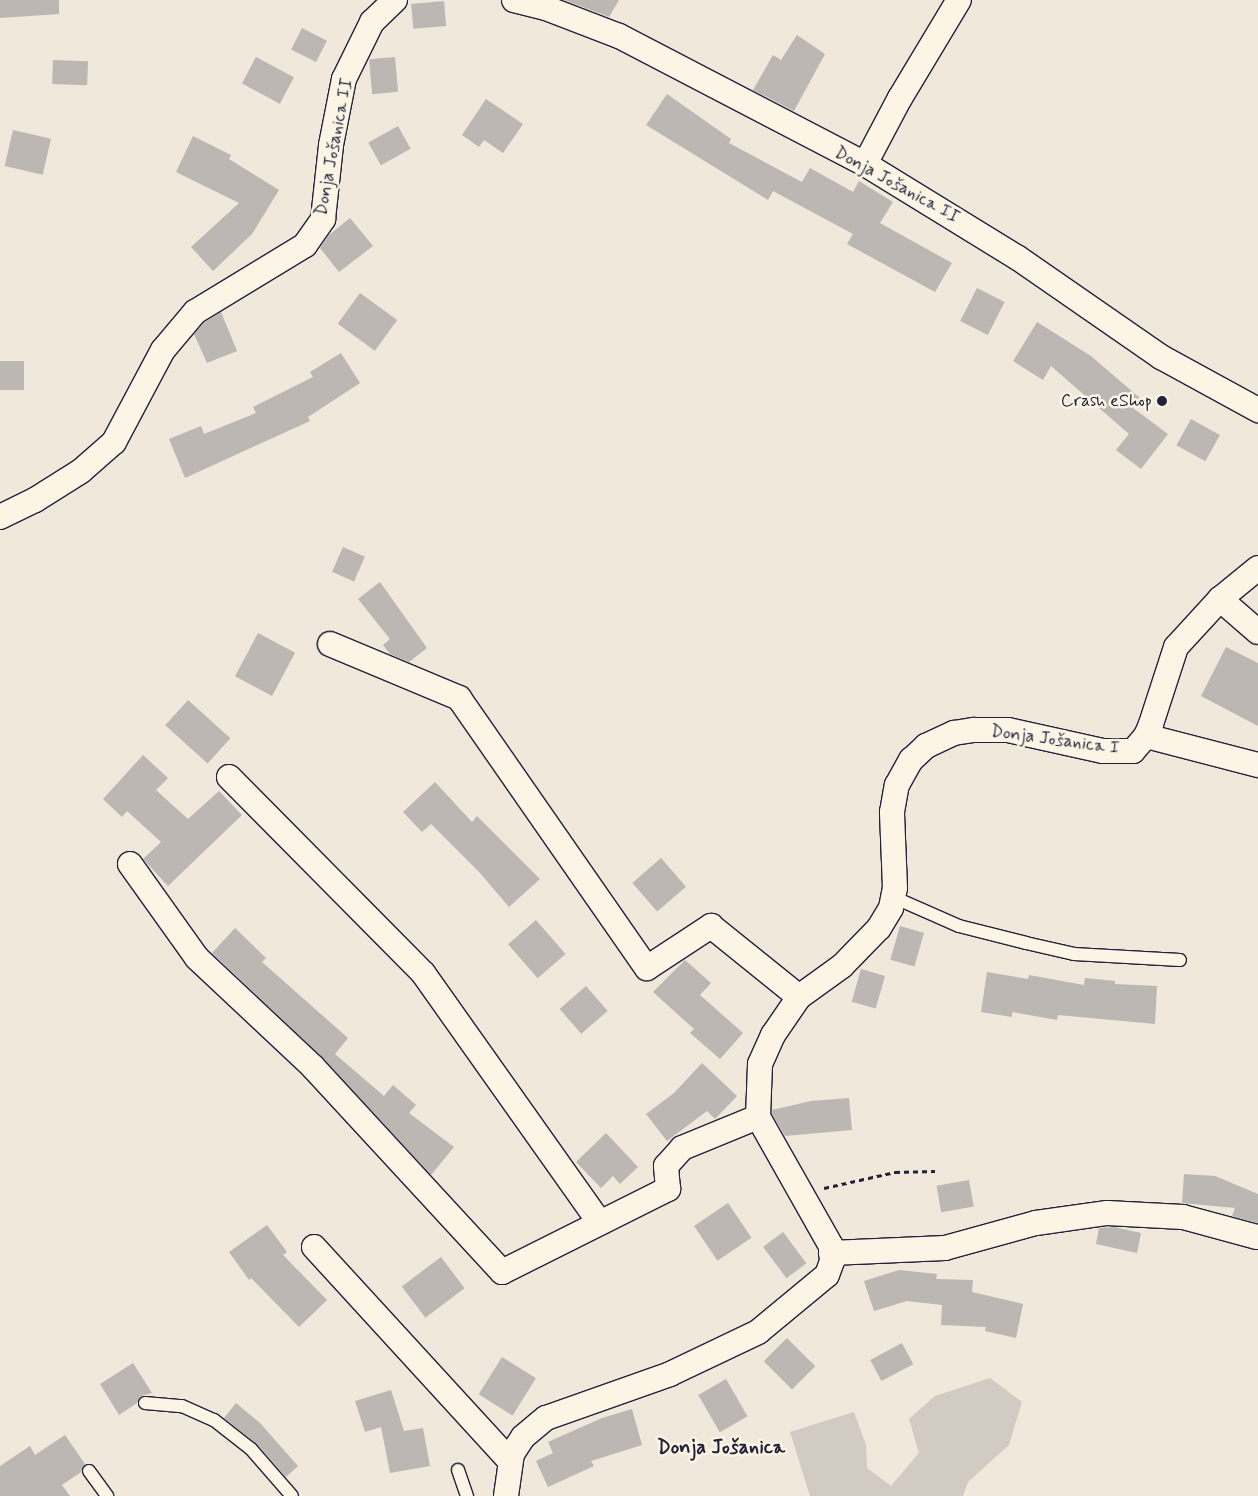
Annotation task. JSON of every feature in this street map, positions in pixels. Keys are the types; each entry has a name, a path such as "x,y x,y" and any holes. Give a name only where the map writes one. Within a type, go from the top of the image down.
{"street":[{"name":"Donja Jošanica II","path":"0,517 35,500 81,471 114,442 163,350 195,312 305,245 324,219 331,146 344,79 372,22 395,0"},
{"name":"Donja Jošanica II","path":"514,0 546,8 620,36 865,164 1018,258 1161,357 1258,410"},
{"path":"865,164 959,0"},
{"name":"Donja Jošanica I","path":"758,1117 760,1064 772,1034 799,997 842,966 879,928 893,897 892,812 897,785 912,760 926,746 954,734 974,730 1008,730 1103,750 1134,751 1146,736 1176,647 1220,599 1258,568"},
{"path":"1220,599 1258,632"},
{"path":"330,644 459,698 647,968 711,926 799,997"},
{"path":"1146,736 1258,765"},
{"path":"229,777 423,973 600,1223"},
{"path":"130,864 197,958 313,1068 502,1272 668,1189 666,1166 682,1148 758,1117 824,1231 831,1253 827,1275 758,1332 670,1374 546,1418 523,1437 510,1461 506,1496"},
{"path":"831,1253 945,1248 1036,1223 1107,1213 1183,1217 1258,1237"},
{"path":"314,1247 510,1461"}],"lane":[{"path":"893,897 959,926 992,936 1074,954 1180,960"},
{"path":"146,1402 182,1406 214,1420 251,1449 292,1496"},
{"path":"458,1470 467,1496"},
{"path":"89,1471 107,1496"}],"path":[{"path":"802,1193 895,1172 934,1171"}],"shaded area":[{"path":"990,1378 1022,1402 1009,1445 968,1482 963,1496 810,1496 790,1432 854,1412 866,1445 867,1468 891,1486 919,1453 909,1419 935,1396"}],"building":[{"path":"0,0 59,0 59,14 0,18"},
{"path":"564,0 619,0 609,17"},
{"path":"444,1 446,26 413,29 411,4"},
{"path":"302,28 327,41 316,62 291,49"},
{"path":"797,35 825,54 794,111 753,90 773,55 781,60"},
{"path":"256,57 294,77 280,104 242,83"},
{"path":"395,57 398,92 372,94 369,59"},
{"path":"53,60 88,61 87,85 52,84"},
{"path":"667,94 731,139 729,143 802,182 810,168 853,192 859,181 893,202 880,223 952,263 935,292 847,244 853,234 773,191 768,200 646,125"},
{"path":"486,99 523,124 503,153 484,140 479,147 462,135"},
{"path":"398,126 411,149 381,165 368,142"},
{"path":"13,130 51,139 43,175 5,166"},
{"path":"193,136 231,155 229,159 279,190 252,234 213,271 191,247 239,203 176,172"},
{"path":"350,218 373,246 339,272 320,248 329,235"},
{"path":"977,288 1005,302 988,335 960,321"},
{"path":"360,293 397,320 375,351 338,324"},
{"path":"221,312 237,351 207,363 194,334 204,323"},
{"path":"1037,322 1091,356 1141,399 1133,408 1168,434 1141,469 1116,450 1129,434 1051,366 1043,380 1013,361"},
{"path":"341,353 360,383 308,417 310,421 185,478 169,439 201,426 204,434 256,413 253,407 313,377 310,372"},
{"path":"0,361 24,361 24,390 0,390"},
{"path":"1191,419 1220,435 1205,461 1176,445"},
{"path":"343,547 365,557 354,581 332,572"},
{"path":"380,582 427,648 409,662 390,654 383,645 390,639 358,599"},
{"path":"258,633 295,653 272,696 235,676"},
{"path":"1226,647 1258,663 1258,726 1201,696"},
{"path":"188,700 230,738 208,763 165,725"},
{"path":"143,755 168,778 156,790 188,819 219,791 242,815 168,886 143,859 161,842 127,811 122,817 103,799"},
{"path":"435,782 472,822 477,816 540,879 509,907 480,873 431,824 422,832 403,812"},
{"path":"661,858 686,887 657,912 632,883"},
{"path":"536,920 566,954 538,978 508,944"},
{"path":"900,926 924,933 914,967 890,960"},
{"path":"235,928 266,958 262,962 348,1038 335,1054 384,1096 393,1085 416,1105 409,1113 454,1147 431,1175 323,1058 212,953"},
{"path":"685,960 711,983 700,995 743,1033 720,1059 690,1033 694,1029 653,992"},
{"path":"861,969 885,976 876,1009 852,1002"},
{"path":"987,972 1028,979 1029,975 1084,985 1085,978 1115,981 1115,984 1157,986 1155,1024 1058,1015 1057,1020 1012,1012 1012,1017 981,1012"},
{"path":"586,986 608,1011 581,1034 560,1009"},
{"path":"702,1063 737,1096 715,1119 707,1111 667,1141 646,1114 674,1093"},
{"path":"849,1098 852,1130 785,1136 772,1114 772,1110 811,1101"},
{"path":"606,1133 638,1167 620,1184 613,1176 601,1188 576,1162"},
{"path":"1184,1174 1215,1176 1258,1194 1258,1223 1232,1216 1235,1208 1182,1203"},
{"path":"969,1180 974,1207 941,1212 937,1186"},
{"path":"728,1203 751,1238 717,1261 694,1226"},
{"path":"267,1225 287,1252 283,1255 327,1300 299,1327 251,1278 249,1280 229,1252"},
{"path":"1114,1227 1141,1233 1137,1253 1096,1244 1099,1228"},
{"path":"783,1232 806,1263 787,1278 763,1247"},
{"path":"441,1257 464,1288 425,1318 402,1286"},
{"path":"899,1270 937,1274 936,1279 973,1280 972,1292 1023,1304 1016,1338 985,1331 986,1327 941,1325 942,1305 907,1301 874,1311 864,1281"},
{"path":"787,1338 815,1366 792,1390 764,1361"},
{"path":"902,1343 913,1364 881,1381 870,1360"},
{"path":"502,1357 536,1378 513,1416 479,1394"},
{"path":"133,1363 152,1393 141,1396 137,1403 119,1415 100,1384"},
{"path":"726,1379 748,1416 720,1432 698,1395"},
{"path":"391,1390 404,1431 423,1428 430,1466 390,1473 381,1427 365,1432 355,1401"},
{"path":"236,1403 260,1423 298,1466 286,1477 257,1444 224,1418"},
{"path":"632,1409 642,1445 591,1461 594,1466 548,1487 536,1461 553,1453 548,1442 602,1418"},
{"path":"65,1435 85,1464 81,1472 62,1485 70,1496 0,1496 0,1466 30,1446 35,1455"}],"place":[{"name":"Crash eShop","path":"1162,401"}],"district":[{"name":"Donja Jošanica","path":"721,1447"}]}
